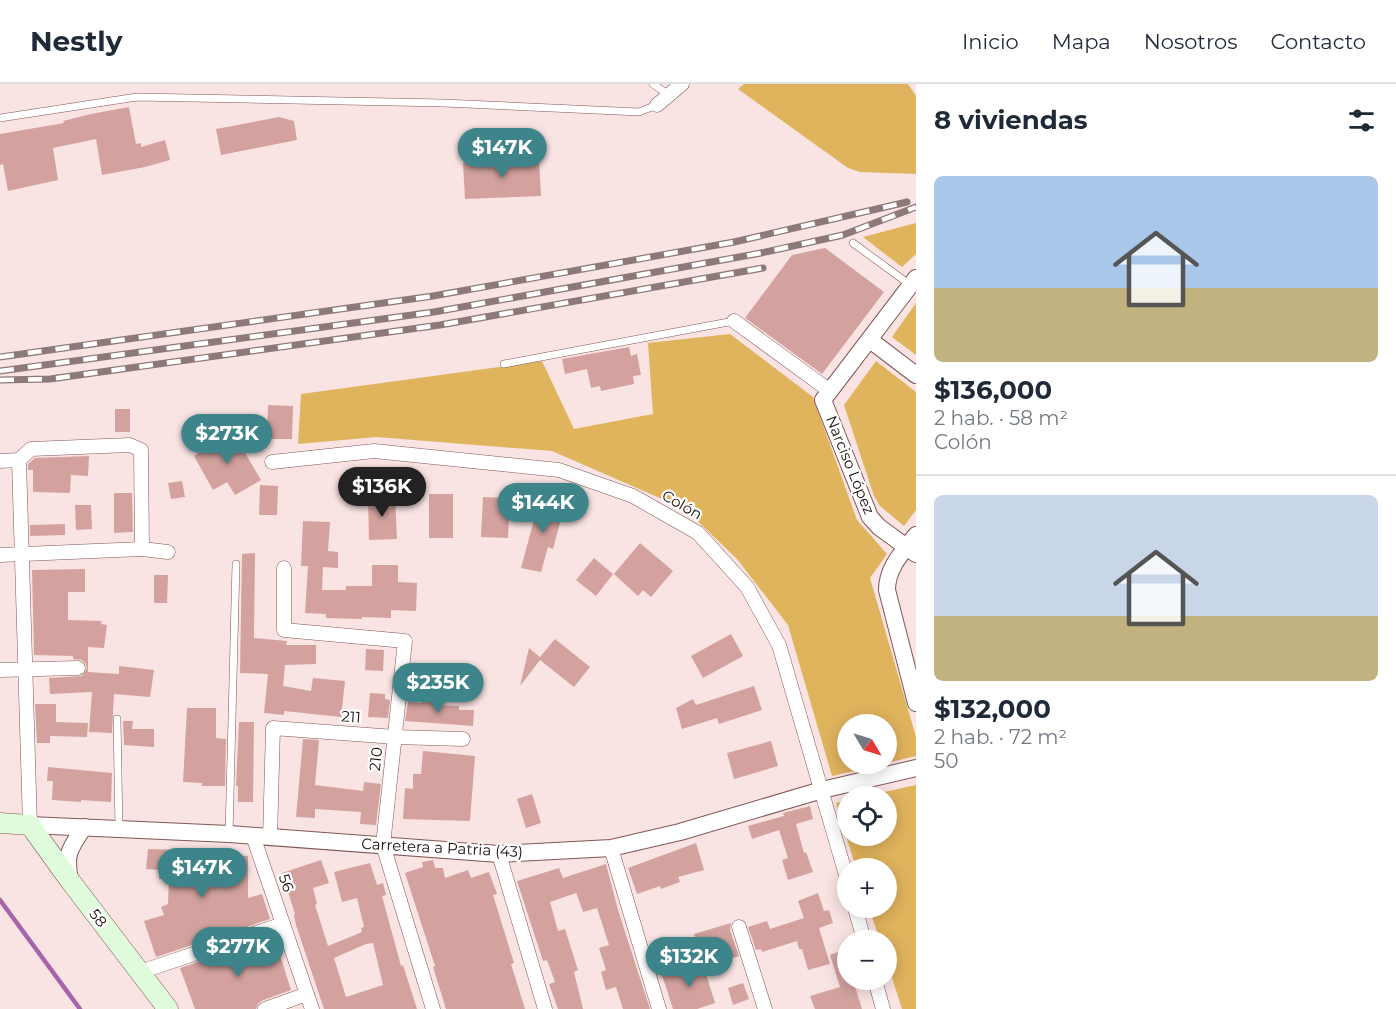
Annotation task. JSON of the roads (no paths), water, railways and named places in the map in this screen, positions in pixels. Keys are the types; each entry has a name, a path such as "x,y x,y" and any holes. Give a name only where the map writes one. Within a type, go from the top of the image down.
{"main road":[{"path":"0,823 30,825"},
{"name":"58","path":"30,825 168,1009"}],"street":[{"path":"657,105 682,84"},
{"path":"734,321 830,391 913,282"},
{"path":"870,340 916,375"},
{"name":"Narciso López","path":"830,391 824,400 870,517 879,527 913,546"},
{"path":"0,461 18,460 31,449 130,445 141,450 142,549"},
{"name":"Colón","path":"272,462 374,451 559,470 633,496 698,533 747,587 779,645 841,858"},
{"path":"18,460 30,825"},
{"path":"913,546 891,568 886,578 886,590 916,703"},
{"path":"0,555 142,549 168,552"},
{"name":"210","path":"284,568 284,630 405,641 383,845"},
{"path":"0,670 78,668"},
{"name":"211","path":"261,837 273,728 395,737 463,739"},
{"name":"Carretera a Patria (43)","path":"30,825 229,834 500,854 611,848 680,832 822,790 916,768"},
{"path":"71,882 67,864 69,850 84,827"},
{"name":"56","path":"261,837 283,924 312,1009"},
{"path":"383,845 433,1009"},
{"path":"611,848 659,1009"},
{"path":"500,854 545,1009"},
{"path":"140,972 283,924"},
{"path":"739,927 765,1009"},
{"path":"878,990 883,1009"},
{"path":"265,1009 307,994"}],"lane":[{"path":"653,84 669,95"},
{"path":"0,118 137,97 444,103 639,112 657,105"},
{"path":"853,243 913,282"},
{"path":"504,364 734,321"},
{"path":"229,834 236,564"},
{"path":"117,719 119,829"}],"waterway":[{"path":"0,900 80,1009"}],"railway":[{"path":"0,357 433,296 734,242 907,202"},
{"path":"0,371 434,312 761,253 843,235 916,207"},
{"path":"0,380 50,379 440,325 763,268"}]}
